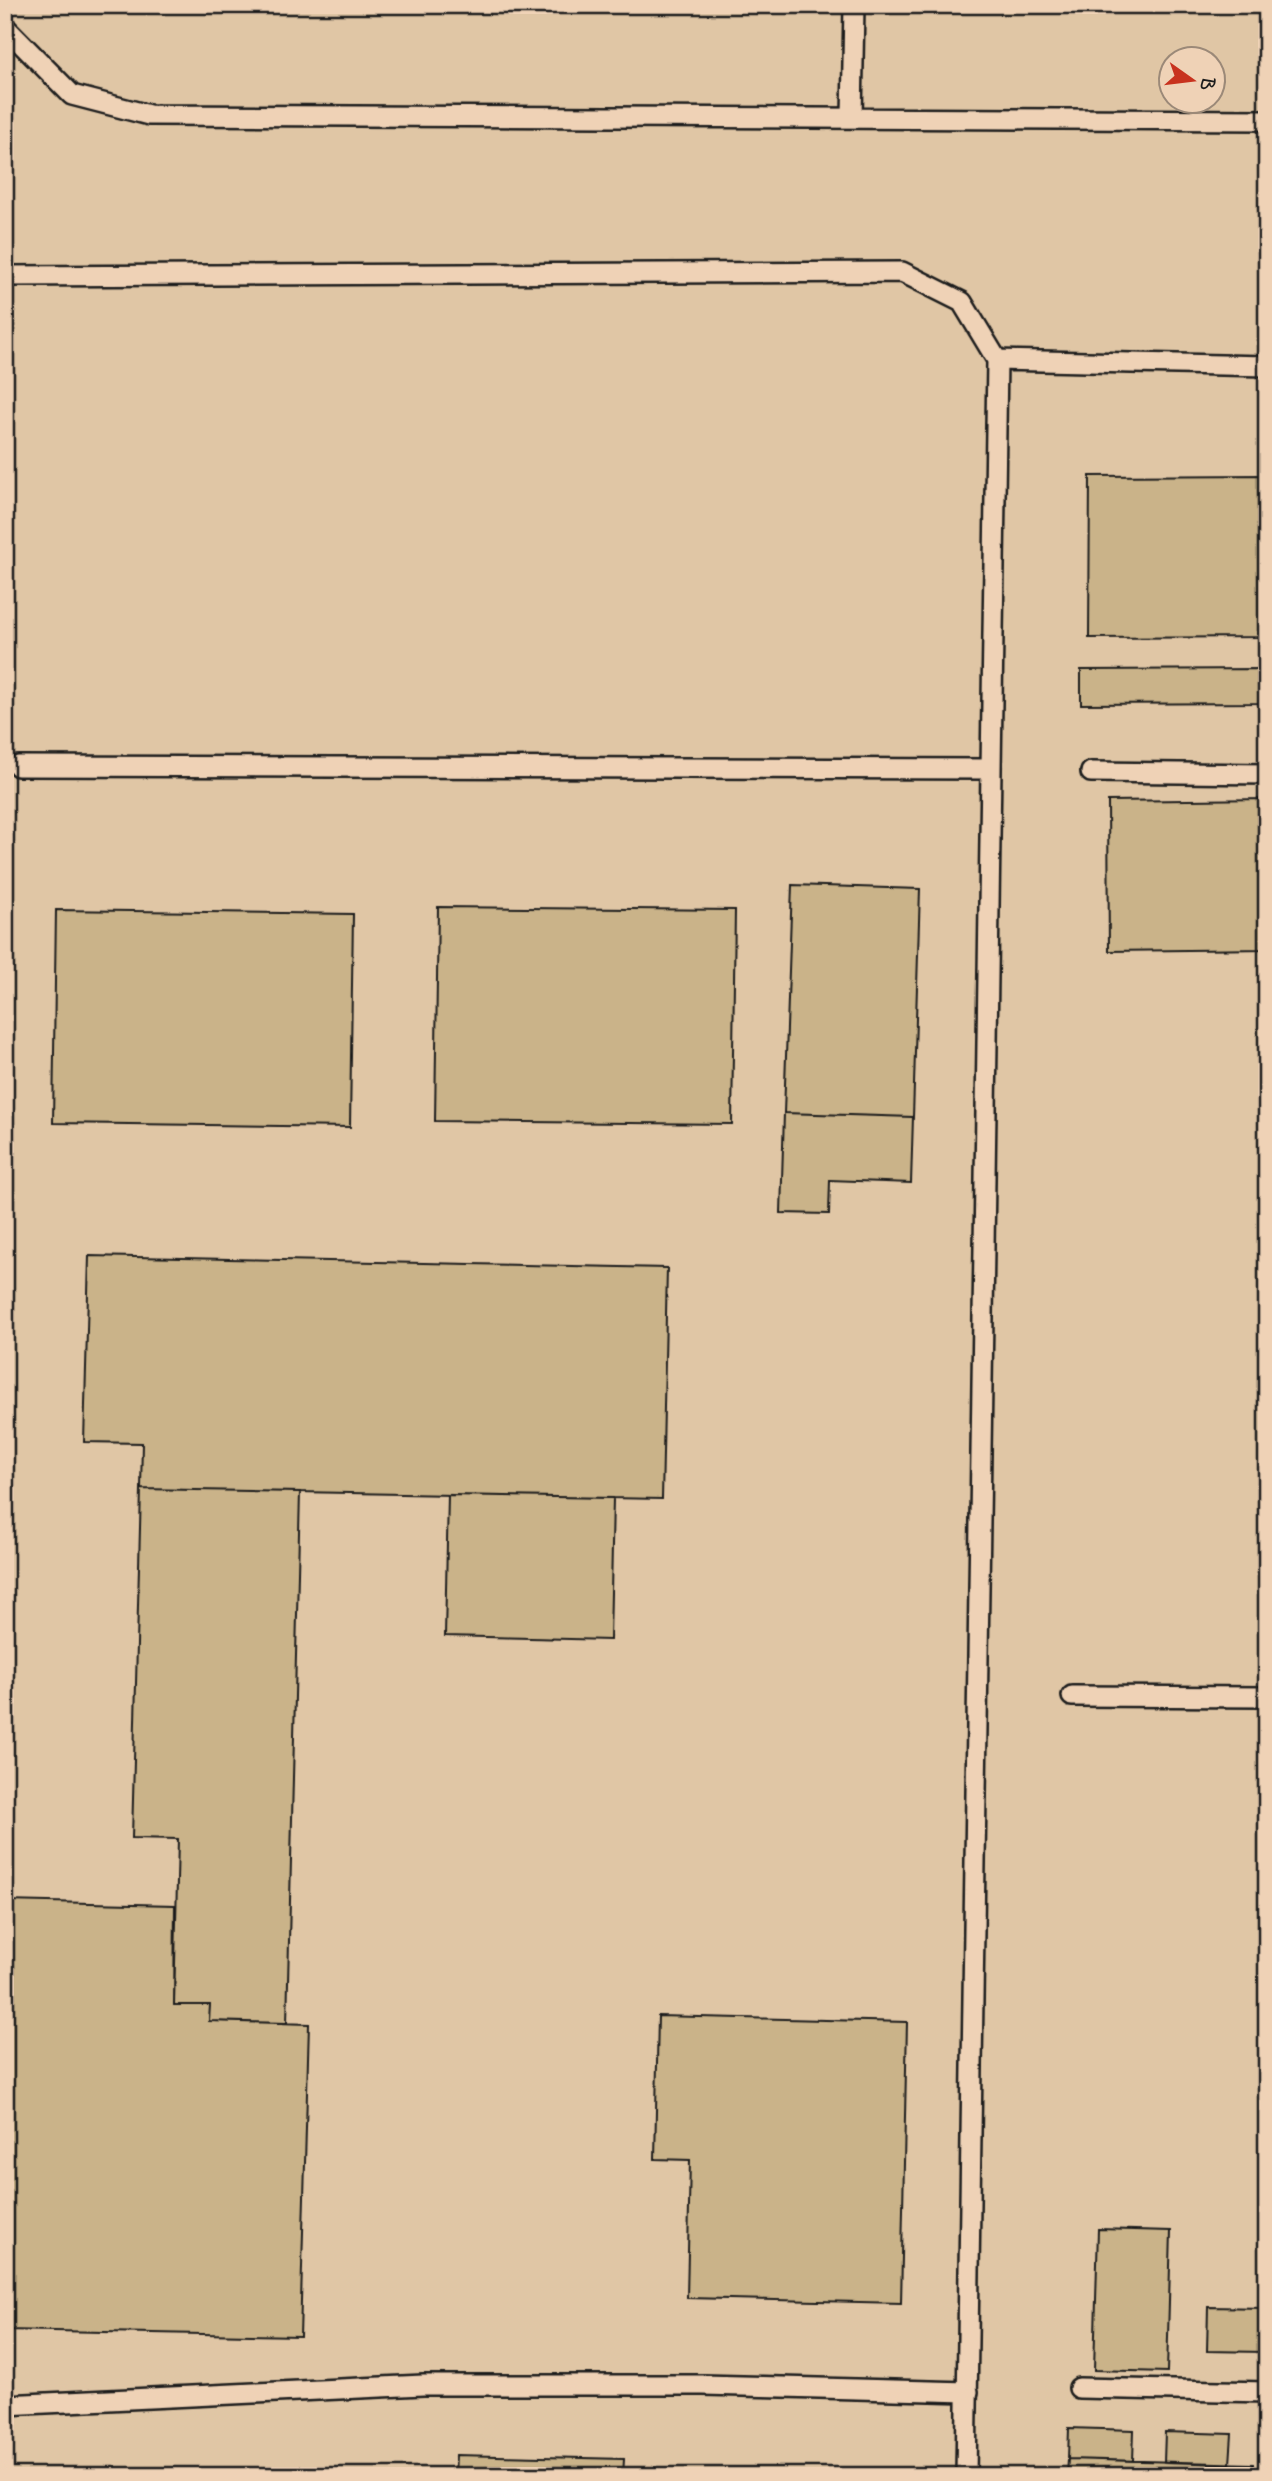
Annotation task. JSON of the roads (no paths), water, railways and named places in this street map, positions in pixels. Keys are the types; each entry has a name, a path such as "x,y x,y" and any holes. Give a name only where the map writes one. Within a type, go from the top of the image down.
{"lane":[{"path":"852,118 854,5"},
{"path":"5,27 72,96 149,115 1267,120"},
{"path":"5,276 902,272 962,302 997,360 967,2476"},
{"path":"997,360 1267,366"},
{"path":"18,766 991,769"},
{"path":"1091,772 1267,774"},
{"path":"1072,1696 1267,1697"},
{"path":"5,2405 423,2385 703,2385 968,2392"},
{"path":"1079,2388 1267,2392"}]}
